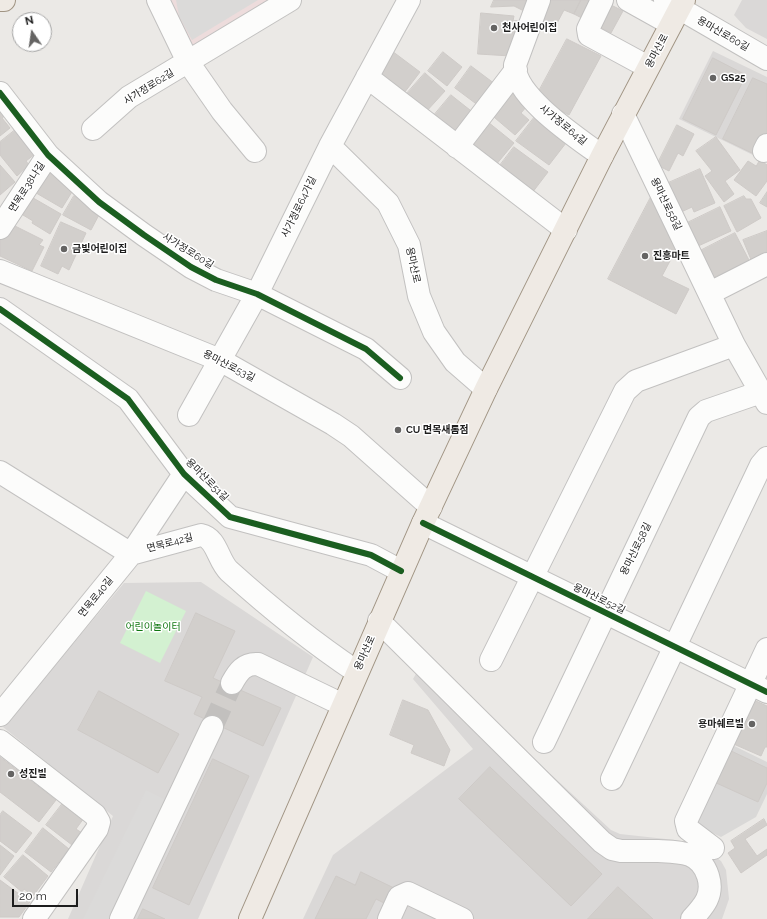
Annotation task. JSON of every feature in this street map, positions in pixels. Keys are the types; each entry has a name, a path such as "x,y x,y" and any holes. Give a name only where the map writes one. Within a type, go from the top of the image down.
{"main road":[{"name":"용마산로","path":"250,919 379,621 427,515 486,389 623,114 648,67 675,8"}],"street":[{"path":"158,0 188,62 222,111 255,151"},
{"path":"188,62 290,0"},
{"name":"사가정로64가길","path":"189,414 257,294 330,146 409,0"},
{"path":"456,147 516,70 517,60 540,0"},
{"path":"602,0 588,29 589,35 648,67"},
{"name":"용마산로60길","path":"628,0 675,8 767,59"},
{"name":"사가정로62길","path":"93,129 130,97 188,62"},
{"name":"사가정로64길","path":"516,70 517,77 525,91 544,112 602,156"},
{"path":"367,77 456,147 566,230"},
{"name":"사가정로60길","path":"0,93 48,155 99,202 191,267 216,280 257,294 366,349 400,378"},
{"name":"용마산로58길","path":"544,742 700,414 706,411 764,398 734,345 623,114"},
{"name":"용마산로","path":"330,146 388,203 409,245 419,296 434,332 455,362 486,389"},
{"name":"면목로38나길","path":"2,221 48,155"},
{"path":"710,293 767,264"},
{"name":"용마산로53길","path":"0,271 220,360 333,424 351,436 427,515"},
{"name":"용마산로51길","path":"0,309 128,399 184,474 230,517 371,555 401,571"},
{"path":"491,660 625,390 629,385 636,381 734,345"},
{"path":"612,779 761,465 767,458"},
{"name":"면목로40길","path":"0,715 131,554 184,474"},
{"path":"1,476 131,554"},
{"name":"용마산로52길","path":"427,515 532,577 759,688"},
{"name":"면목로42길","path":"131,554 201,535 205,536 211,540 226,568 256,595 329,654 357,672"},
{"path":"379,621 602,842 612,849 622,851 684,852 696,858 705,868 710,887 708,900 692,919"},
{"path":"713,848 688,829 686,821 759,688 767,649"},
{"path":"232,683 238,672 243,668 258,664 343,705"},
{"path":"121,919 212,726"},
{"path":"0,741 95,815 99,822 97,829 34,919"},
{"path":"389,919 399,897 408,893 462,919"}],"shaded area":[{"path":"164,0 278,0 190,56"},
{"path":"176,0 258,0 192,40 179,16"},
{"path":"742,0 767,0 767,39 746,28 734,15"},
{"path":"713,51 767,77 767,137 757,157 679,119"},
{"path":"201,582 313,657 198,919 68,919 113,816 3,727 124,583"},
{"path":"425,658 611,830 620,834 684,841 700,846 721,861 726,870 729,899 722,919 303,919 333,855 473,749 413,679"},
{"path":"724,741 767,762 767,794 756,817 721,837 685,820"},
{"path":"146,790 170,802 112,919 83,919"}],"green space":[{"name":"어린이놀이터","path":"146,591 186,611 160,663 120,643"}],"building":[{"path":"494,0 528,0 524,11 514,6 491,7"},
{"path":"550,0 581,0 574,14 564,10 555,27 540,20"},
{"path":"581,0 601,0 623,11 611,33 574,14"},
{"path":"481,13 514,16 513,21 523,20 511,56 478,54"},
{"path":"567,39 601,56 569,115 548,104 539,91"},
{"path":"392,51 420,72 401,97 373,76"},
{"path":"443,52 462,67 447,86 428,71"},
{"path":"713,58 746,75 716,135 683,119"},
{"path":"471,66 495,84 479,106 455,88"},
{"path":"425,73 445,91 425,113 402,99"},
{"path":"753,78 767,84 767,134 756,155 723,139"},
{"path":"510,85 526,98 520,104 527,106 521,113 529,120 515,135 488,112"},
{"path":"451,95 475,114 454,139 430,120"},
{"path":"0,107 6,115 2,118 10,128 0,136"},
{"path":"537,114 566,143 549,165 516,141"},
{"path":"488,122 514,143 495,166 489,157 471,142"},
{"path":"677,125 694,134 683,156 678,153 669,171 657,165"},
{"path":"19,127 39,151 26,161 29,165 17,176 0,155 0,142"},
{"path":"716,137 740,170 725,181 734,194 724,202 705,176 712,171 696,151"},
{"path":"514,147 548,172 532,193 498,168"},
{"path":"760,160 767,165 767,181 756,196 734,180 748,161 756,166"},
{"path":"0,165 15,182 0,195"},
{"path":"44,168 75,187 62,208 31,190"},
{"path":"700,169 715,203 694,212 692,207 679,213 666,184"},
{"path":"767,192 767,207 760,203"},
{"path":"28,195 61,214 50,234 18,212"},
{"path":"652,195 678,246 662,276 689,289 676,314 608,279"},
{"path":"74,196 101,211 91,230 63,215"},
{"path":"744,196 746,199 751,199 761,218 737,232 724,206"},
{"path":"720,207 731,231 696,247 685,224"},
{"name":"금빛어린이집","path":"61,222 86,233 69,270 62,266 58,274 41,266"},
{"path":"9,223 43,240 39,245 44,247 32,271 0,256 0,236"},
{"path":"767,231 767,257 752,262 743,240"},
{"path":"735,233 751,264 721,280 719,275 712,278 698,252"},
{"path":"196,613 235,631 213,678 281,708 263,746 194,714 202,697 165,681"},
{"path":"99,691 179,734 158,773 78,730"},
{"name":"용마쉐르빌","path":"749,698 767,706 767,747 765,747 761,756 729,742"},
{"path":"403,700 428,710 450,750 444,766 411,753 414,745 390,735"},
{"path":"727,749 767,768 767,783 758,802 712,781"},
{"name":"성진빌","path":"0,757 56,800 39,822 0,792"},
{"path":"213,759 249,776 189,905 153,888"},
{"path":"490,767 602,874 571,906 459,799"},
{"path":"63,803 84,818 76,829 82,833 72,845 46,825"},
{"path":"3,811 32,833 16,853 0,841 0,815"},
{"path":"764,819 767,825 745,839 757,856 767,849 767,855 741,873 728,853 735,848 731,841"},
{"path":"43,828 69,849 51,872 25,852"},
{"path":"0,845 14,856 0,875"},
{"path":"23,855 48,876 33,896 24,889 22,892 4,877"},
{"path":"361,872 396,889 388,905 376,899 366,919 315,919 336,876 355,885"},
{"path":"0,880 30,902 19,917 0,917"},
{"path":"618,887 653,919 588,919"},
{"path":"143,909 165,919 138,919"}],"tunnel":[{"path":"212,727 232,683"}],"cycle path":[{"path":"0,93 48,155 99,202 144,235 191,267 216,280 257,294 366,349 400,378"},
{"path":"0,309 128,399 184,474 230,517 371,555 401,571"},
{"path":"423,523 767,692"}],"place":[{"name":"천사어린이집","path":"494,28"},
{"name":"GS25","path":"713,78"},
{"name":"금빛어린이집","path":"64,249"},
{"name":"진흥마트","path":"645,256"},
{"name":"CU 면목새롬점","path":"398,430"},
{"name":"용마쉐르빌","path":"752,724"},
{"name":"성진빌","path":"11,774"}]}
